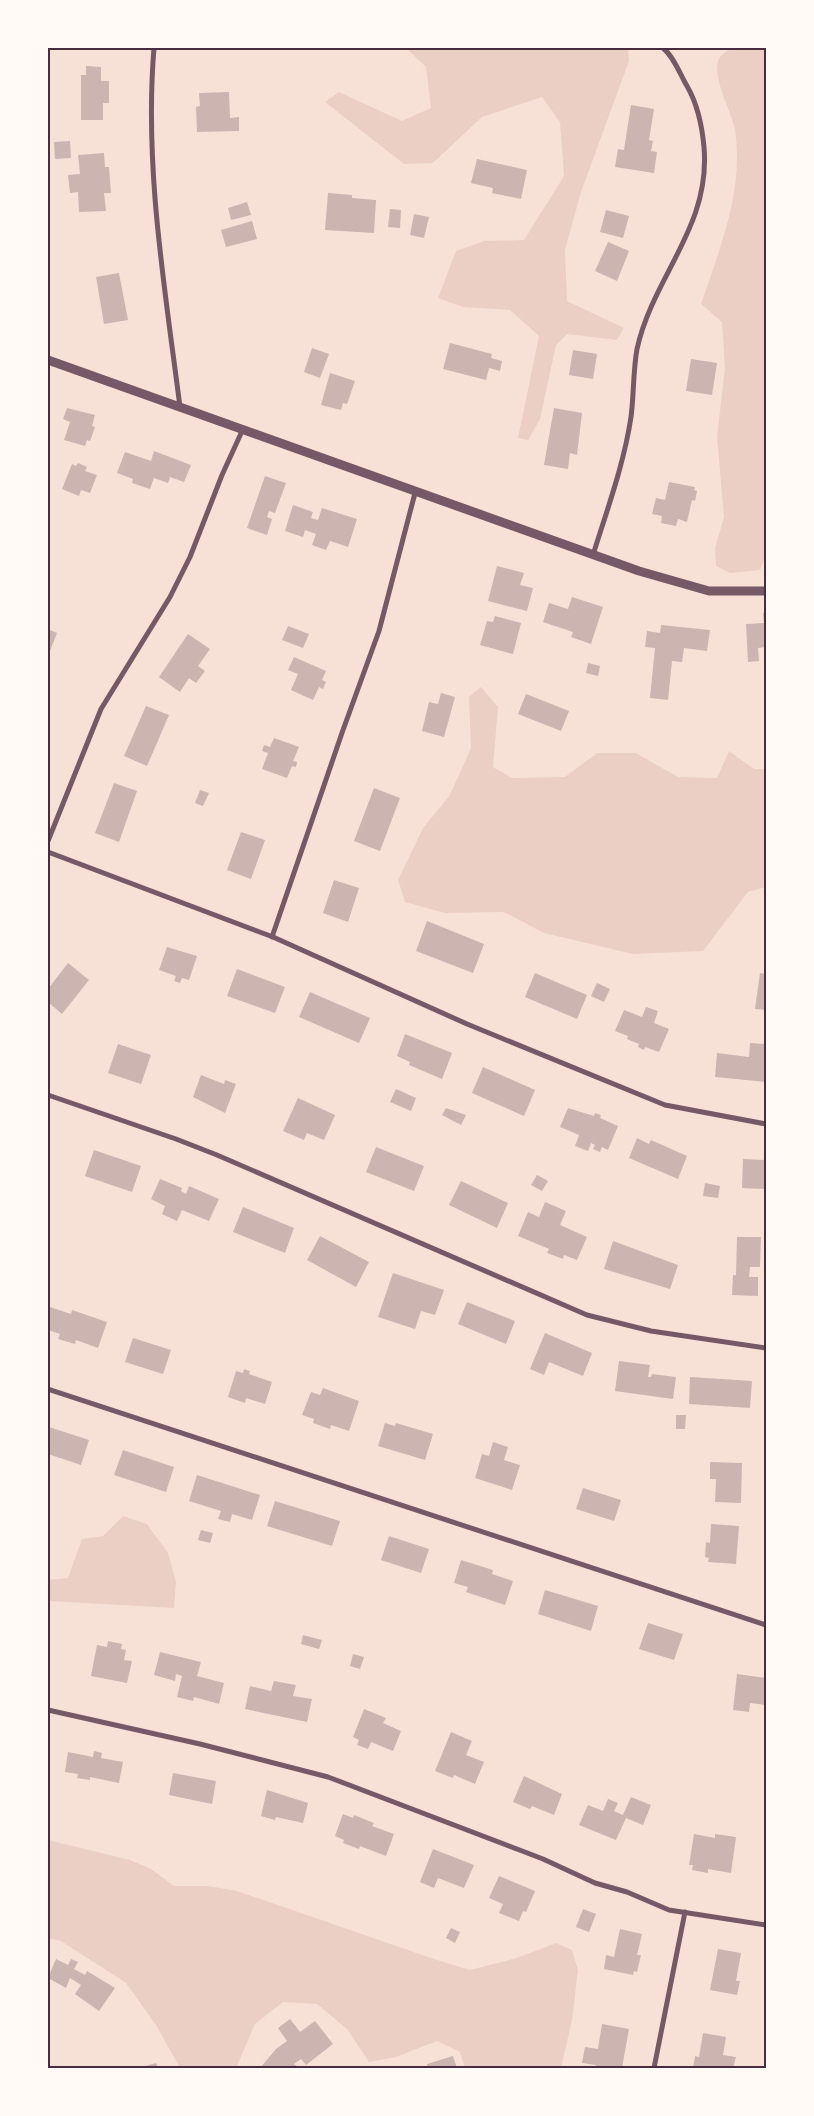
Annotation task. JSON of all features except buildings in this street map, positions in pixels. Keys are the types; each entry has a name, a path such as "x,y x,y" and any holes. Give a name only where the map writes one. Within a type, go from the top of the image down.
{"street":[{"path":"154,48 152,144 164,276 180,407"},
{"path":"593,555 623,458 631,417 637,350 647,314 694,222 703,190 705,160 702,127 694,99 663,48"},
{"path":"48,360 243,429 414,493 639,571 709,591 766,591"},
{"path":"48,841 101,709 170,597 190,557 243,429"},
{"path":"272,937 379,631 414,493"},
{"path":"48,852 272,937 467,1024 665,1105 766,1124"},
{"path":"48,1095 217,1155 299,1189 550,1301 588,1315 651,1331 766,1348"},
{"path":"48,1389 766,1625"},
{"path":"48,1710 200,1744 328,1777 543,1859 595,1883 627,1892 670,1910 766,1926"},
{"path":"654,2068 685,1912"}],"shaded area":[{"path":"406,48 628,48 629,61 581,192 565,250 567,301 624,328 617,340 567,334 556,345 540,419 528,440 518,438 539,336 510,310 463,307 438,298 456,251 484,241 524,240 564,176 560,122 542,97 482,117 433,163 404,164 325,102 339,92 402,121 431,108 426,67"},
{"path":"732,48 766,48 766,554 760,570 730,573 716,566 715,548 724,517 717,437 725,368 722,322 701,304 729,218 736,175 737,152 735,130 717,73 717,64 720,57"},
{"path":"481,687 498,707 493,767 512,778 565,777 597,753 636,753 678,777 717,778 729,751 754,769 766,769 766,887 748,892 703,951 633,954 544,933 504,912 445,913 405,902 398,880 423,828 450,795 471,748 469,697"},
{"path":"123,1516 147,1524 168,1553 176,1582 174,1608 48,1601 48,1580 68,1578 82,1539 103,1536"},
{"path":"48,1840 130,1860 151,1869 174,1886 208,1886 237,1891 470,1970 517,1958 556,1943 572,1950 578,1970 572,2020 561,2068 465,2068 460,2052 437,2041 396,2057 369,2062 347,2029 317,2004 283,2002 255,2024 236,2068 180,2068 156,2025 126,1983 61,1941 48,1938"}]}
